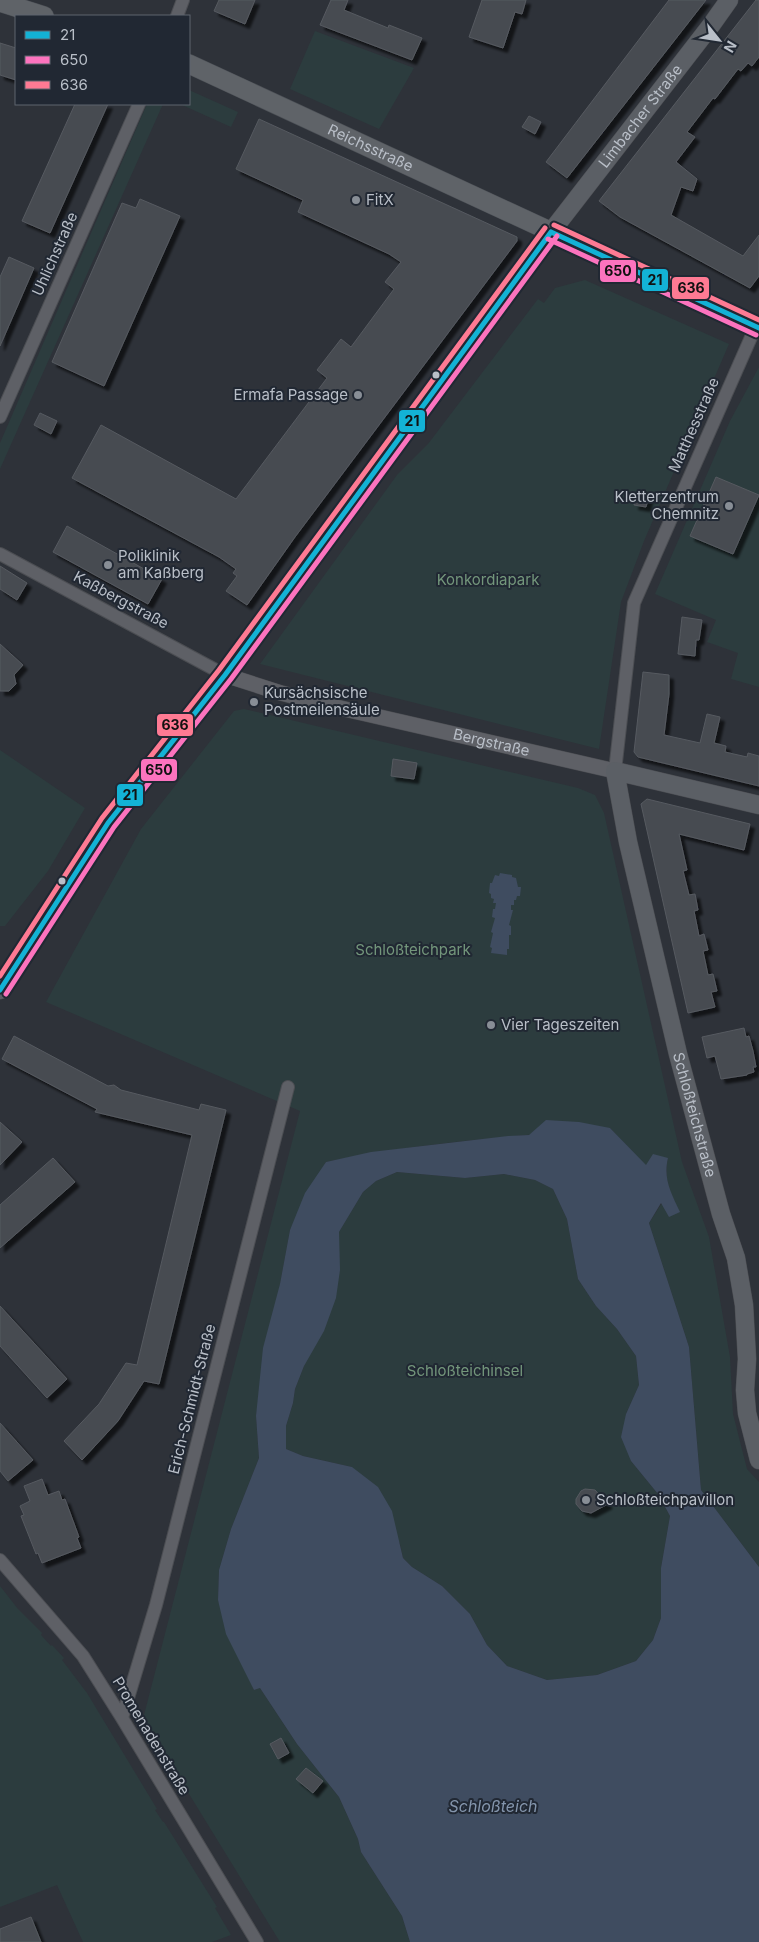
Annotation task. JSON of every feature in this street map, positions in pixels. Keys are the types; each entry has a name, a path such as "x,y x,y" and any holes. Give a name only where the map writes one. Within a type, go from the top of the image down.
{"main road":[{"name":"Limbacher Straße","path":"0,990 108,823 225,675 551,232 729,0"},
{"path":"0,2 41,15"},
{"name":"Reichsstraße","path":"190,64 758,327"},
{"name":"Bergstraße","path":"615,771 759,805"},
{"name":"Schloßteichstraße","path":"615,771 628,842 678,1054 721,1214 736,1258 744,1306 747,1412 759,1460"}],"street":[{"path":"177,15 184,0"},
{"name":"Uhlichstraße","path":"0,417 139,105"},
{"name":"Matthesstraße","path":"615,771 634,603 758,327"},
{"name":"Kaßbergstraße","path":"0,554 225,675"},
{"name":"Bergstraße","path":"225,675 308,700 615,771"},
{"name":"Erich-Schmidt-Straße","path":"122,1718 156,1605 288,1087"},
{"name":"Promenadenstraße","path":"0,1561 83,1656 257,1942"}],"green space":[{"path":"315,31 414,68 379,129 290,89"},
{"path":"190,90 238,112 231,127 182,105 190,105"},
{"path":"147,105 163,105 0,469 0,443"},
{"name":"Konkordiapark","path":"585,280 729,344 644,541 621,602 599,749 260,664 397,475 428,444 538,299 544,303 555,288"},
{"path":"759,367 759,687 731,679 738,653 707,642 716,620 655,594 730,421"},
{"name":"Schloßteichpark","path":"244,709 578,788 595,795 604,813 682,1162 709,1237 730,1357 733,1414 747,1469 759,1482 759,1567 701,1490 689,1347 649,1223 662,1203 679,1212 667,1179 668,1158 646,1166 610,1128 503,1137 397,1149 326,1162 290,1230 256,1416 259,1458 231,1529 219,1570 218,1600 254,1690 260,1688 297,1744 339,1797 358,1839 361,1852 402,1916 410,1942 280,1942 143,1719 300,1111 46,1002 141,829 234,711"},
{"path":"0,750 85,808 48,871 5,926 0,926"},
{"name":"Schloßteichinsel","path":"397,1172 465,1178 504,1174 535,1180 553,1189 567,1219 578,1279 596,1306 617,1329 636,1356 639,1385 626,1414 631,1461 658,1494 670,1516 661,1568 661,1618 653,1640 636,1661 597,1675 547,1680 507,1666 487,1645 470,1614 442,1586 412,1567 403,1558 400,1544 352,1467 303,1456 286,1449 286,1426 295,1389 304,1366 338,1247 339,1232 363,1192 376,1181"},
{"path":"0,1586 18,1609 42,1633 41,1635 64,1658 62,1660 87,1693 157,1809 155,1810 217,1907 215,1908 231,1935 212,1942 83,1942 57,1885 0,1907"}],"water":[{"path":"500,873 512,875 512,877 516,878 518,887 521,887 520,896 517,896 516,900 514,900 514,905 511,905 511,910 513,910 509,925 511,926 511,935 509,935 507,955 491,953 492,948 490,947 493,933 491,932 495,918 492,917 493,909 495,909 496,903 493,903 494,899 491,898 489,893 490,883 492,883 495,875 499,876"},
{"name":"Schloßteich","path":"546,1120 579,1122 610,1128 646,1165 653,1154 668,1158 667,1179 680,1212 669,1217 661,1203 649,1223 689,1347 701,1490 759,1567 759,1942 410,1942 402,1916 361,1852 358,1839 339,1797 297,1744 260,1688 254,1690 226,1634 218,1600 219,1570 231,1529 259,1458 256,1416 263,1348 280,1284 290,1230 305,1193 326,1162 371,1152 529,1135","holes":["397,1172 465,1178 504,1174 535,1180 553,1189 567,1219 578,1279 596,1306 617,1329 636,1356 639,1385 626,1414 621,1437 631,1461 658,1494 670,1516 661,1568 661,1618 653,1640 636,1661 597,1675 547,1680 507,1666 487,1645 470,1614 442,1586 412,1567 403,1558 392,1511 378,1487 352,1467 303,1456 286,1449 286,1426 295,1389 304,1366 324,1331 336,1298 340,1270 339,1232 363,1192 376,1181"]}],"building":[{"path":"219,0 255,0 245,24 214,11"},
{"path":"331,0 348,0 344,10 388,28 389,25 422,38 412,60 320,25"},
{"path":"482,0 526,0 522,14 515,12 503,48 469,37"},
{"path":"669,0 706,0 567,178 546,162"},
{"path":"756,0 759,0 759,57 752,66 748,63 741,71 738,69 687,132 695,137 676,162 697,179 693,191 681,187 671,215 743,256 759,235 759,276 750,288 620,217 599,201"},
{"path":"0,43 15,48 15,80 0,75"},
{"path":"75,105 108,105 50,233 22,221"},
{"path":"529,116 541,122 535,134 522,127"},
{"path":"259,119 517,237 517,241 295,537 247,605 226,591 237,576 233,573 236,569 219,557 72,478 101,425 236,499 327,378 317,370 341,339 351,347 394,289 385,282 401,262 389,254 298,212 303,200 236,169"},
{"path":"140,199 180,216 104,386 52,362 122,203 136,208"},
{"path":"9,257 34,268 0,346 0,277"},
{"path":"40,413 57,421 51,434 34,425"},
{"name":"Kletterzentrum Chemnitz","path":"716,477 759,495 733,554 690,536"},
{"path":"637,493 649,495 646,507 634,505"},
{"name":"Poliklinik am Kaßberg","path":"67,526 162,579 148,604 53,552"},
{"path":"0,566 27,583 17,600 0,589"},
{"path":"682,617 702,620 699,640 696,640 695,656 678,654"},
{"path":"0,644 23,665 14,675 16,684 9,691 0,691"},
{"path":"643,672 669,675 669,694 664,735 700,743 707,714 720,717 714,743 726,746 725,752 747,757 748,753 759,756 759,786 638,757 634,752"},
{"path":"393,759 417,763 414,779 391,776"},
{"path":"647,799 750,824 744,850 679,834 687,870 683,871 689,895 695,894 698,910 694,911 699,936 704,934 708,950 703,951 708,975 713,974 717,991 711,992 715,1007 688,1013 641,804"},
{"path":"744,1028 746,1037 749,1036 753,1051 756,1067 753,1067 754,1072 721,1079 715,1056 707,1058 702,1037"},
{"path":"14,1036 108,1086 114,1085 121,1090 199,1110 201,1104 226,1110 159,1384 144,1381 118,1421 82,1460 64,1441 99,1404 126,1363 137,1365 192,1135 95,1112 97,1109 2,1059"},
{"path":"0,1122 22,1142 0,1165"},
{"path":"53,1158 75,1182 0,1248 0,1205"},
{"path":"0,1306 67,1379 47,1398 0,1346"},
{"path":"0,1423 33,1460 8,1481 0,1471"},
{"path":"42,1479 48,1495 59,1491 62,1500 65,1499 79,1537 77,1538 81,1548 42,1563 38,1553 36,1554 21,1516 24,1515 20,1506 30,1501 24,1486"},
{"path":"585,1489 595,1490 608,1504 591,1513 582,1511 576,1504 576,1499 581,1491"},
{"path":"281,1738 289,1753 278,1759 270,1744"},
{"path":"306,1768 323,1781 313,1793 296,1779"},
{"path":"31,1917 41,1942 0,1942 0,1929"}],"transit line":[{"name":"636","path":"554,225 759,320"},
{"name":"636","path":"0,976 102,818 219,670 545,228"},
{"name":"21","path":"551,232 759,328"},
{"name":"21","path":"0,990 108,823 225,675 551,232"},
{"name":"650","path":"6,994 114,827 231,679 557,236"},
{"name":"650","path":"548,239 756,335"}],"place":[{"name":"FitX","path":"356,200"},
{"name":"Ermafa Passage","path":"358,395"},
{"name":"Kletterzentrum Chemnitz","path":"729,506"},
{"name":"Poliklinik am Kaßberg","path":"108,565"},
{"name":"Kursächsische Postmeilensäule","path":"254,702"},
{"name":"Vier Tageszeiten","path":"491,1025"},
{"name":"Schloßteichpavillon","path":"586,1500"}]}
